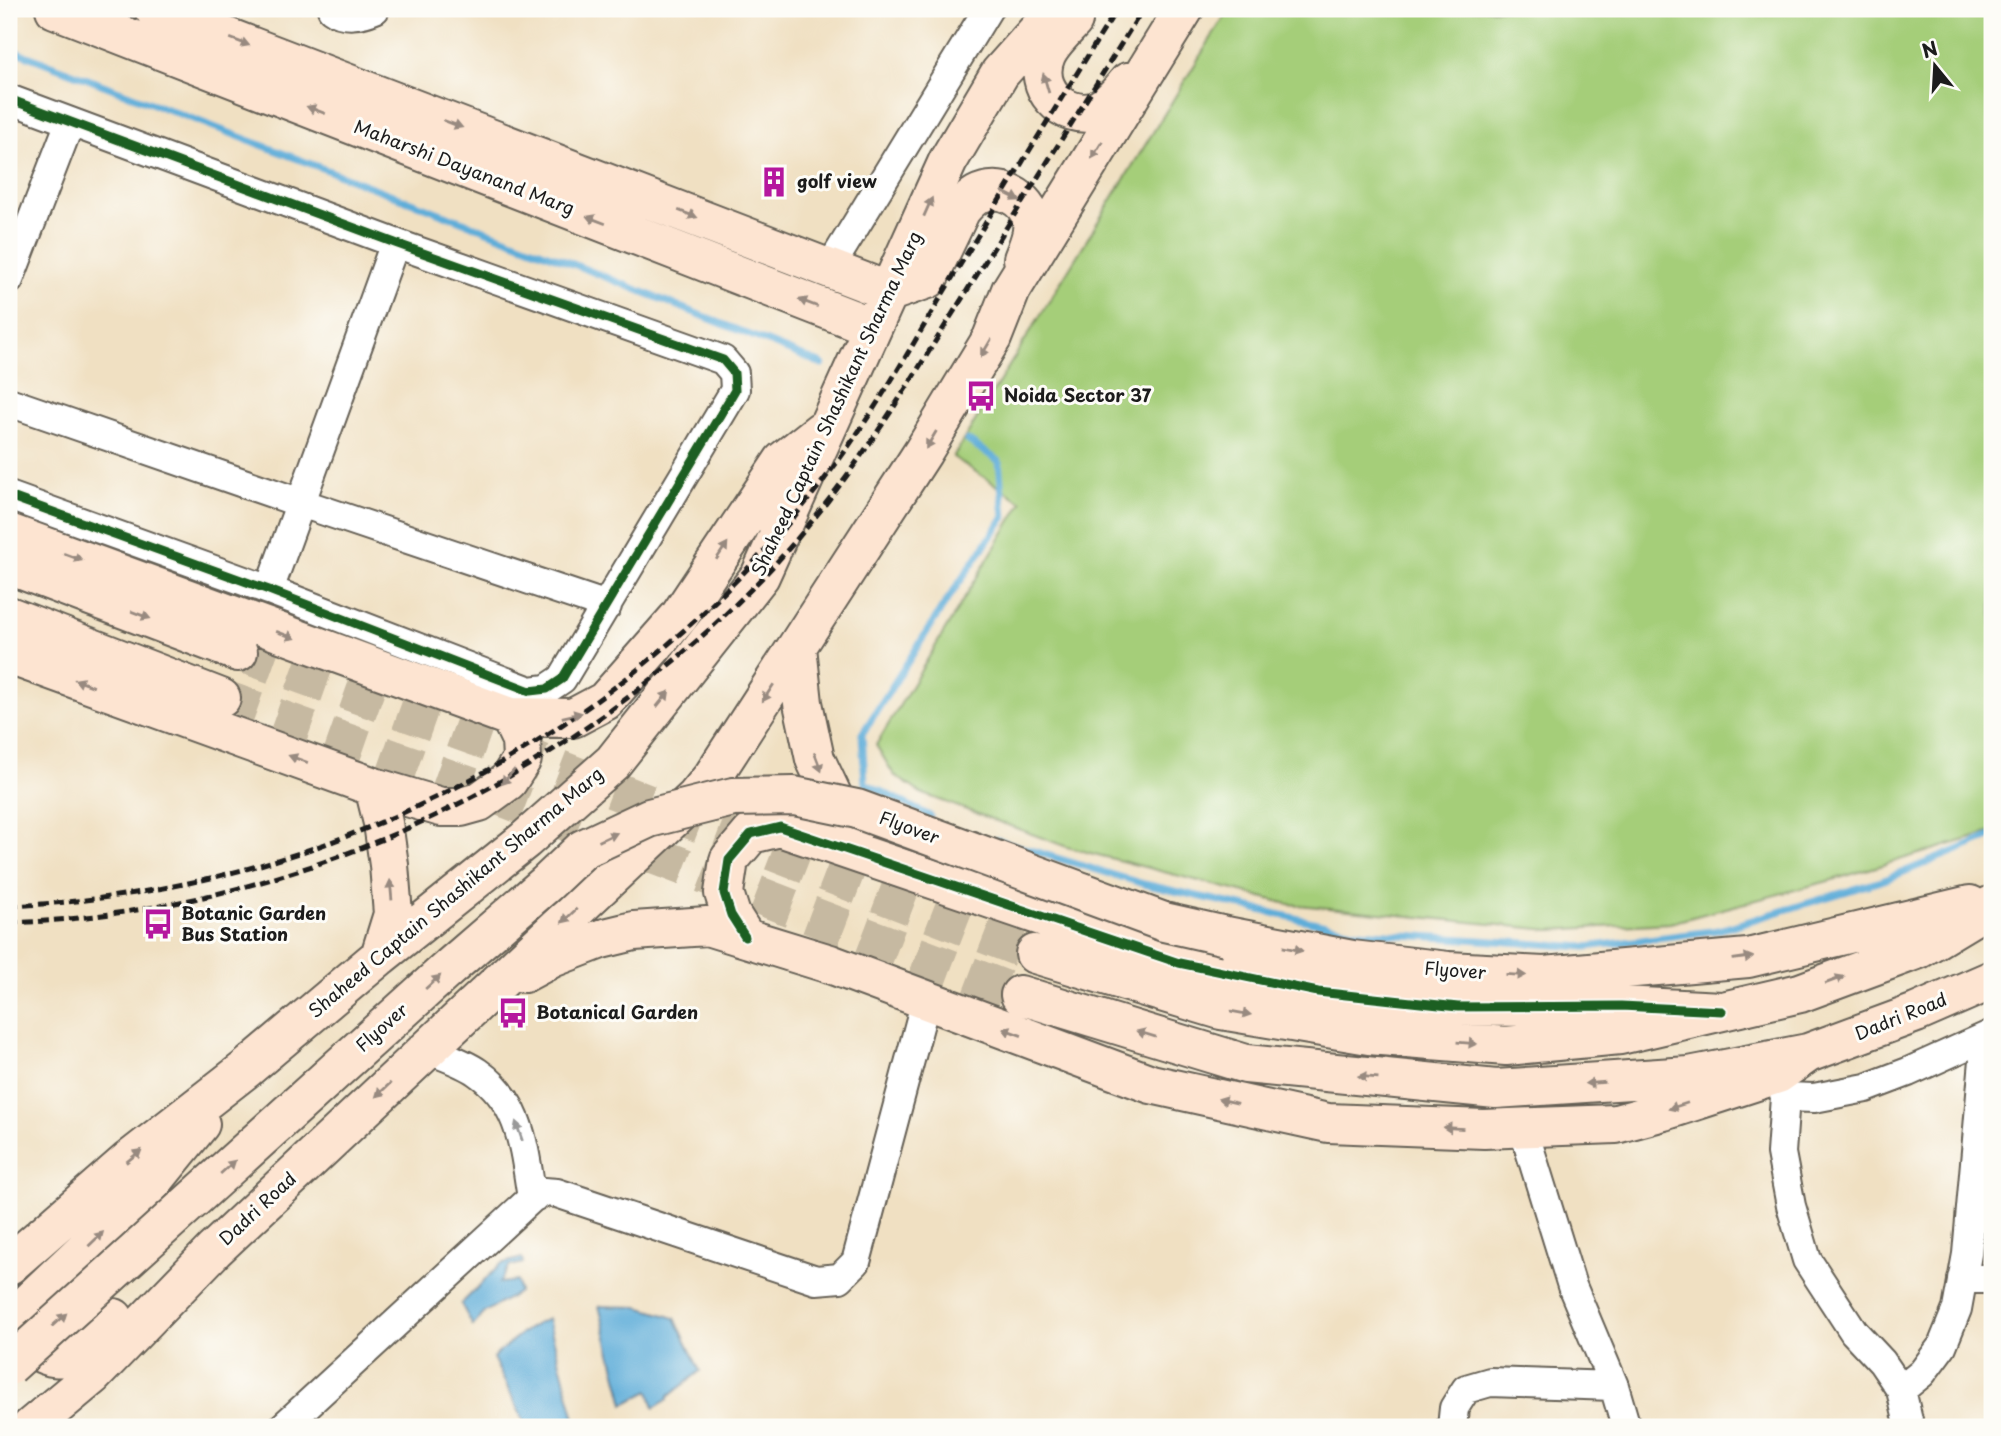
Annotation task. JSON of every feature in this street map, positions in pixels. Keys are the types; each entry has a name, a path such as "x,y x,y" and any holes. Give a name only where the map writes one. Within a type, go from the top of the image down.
{"main road":[{"name":"Maharshi Dayanand Marg","path":"154,9 890,292"},
{"name":"Shaheed Captain Shashikant Sharma Marg","path":"9,1265 128,1161 246,1069 380,956 525,840 613,762 760,576 948,161 1000,73 1057,9"},
{"path":"1083,9 1053,44 1042,68 1043,82 1048,94 1069,110 1083,113 1096,111 1108,104 1161,47"},
{"path":"1011,290 1184,9"},
{"name":"Maharshi Dayanand Marg","path":"87,13 872,327"},
{"path":"487,994 696,797 713,776 923,452 992,338 1032,234 1028,211 1012,194 989,191 978,194 961,210 928,279 890,292"},
{"path":"9,533 510,717 573,718 606,701 680,617 783,461 827,427"},
{"path":"9,565 238,652"},
{"path":"9,617 221,698"},
{"path":"797,647 803,703 815,760 834,797 877,861"},
{"path":"9,655 374,787 441,807 461,807 479,802 508,780 522,759 521,740 510,717"},
{"path":"374,787 388,855 393,914 380,956"},
{"name":"Flyover","path":"9,1366 583,849 649,818 733,797 794,796 857,809 1164,922 1352,960 1448,971 1544,976 1748,958 1992,900"},
{"path":"745,937 731,915 724,892 729,860 751,834 780,827 1179,962 1318,992 1458,1007 1621,1006 1722,1011"},
{"path":"1035,954 1221,1010 1368,1035 1506,1046 1620,1035 1800,992 1919,949 1992,905"},
{"path":"487,994 552,958 601,939 634,931 706,926 830,964 1151,1084 1328,1123 1484,1129 1616,1124 1790,1075"},
{"name":"Dadri Road","path":"1790,1075 1916,1013 1992,980"},
{"name":"Dadri Road","path":"31,1427 92,1376 214,1250 487,994"},
{"path":"1020,995 1246,1064 1496,1089 1689,1076 1790,1075"},
{"path":"214,1250 179,1255 82,1350 72,1356 49,1357 30,1345 25,1335 24,1313 29,1303 143,1194 246,1069"}],"street":[{"path":"332,9 339,15 364,14 375,9"},
{"path":"829,269 988,9"},
{"path":"9,99 395,243 723,360 734,373 735,390 562,679 547,689 530,691 269,590 9,496"},
{"path":"9,280 70,121"},
{"path":"269,590 395,243"},
{"path":"9,402 607,606"},
{"path":"283,1427 533,1198 544,1192 557,1193 816,1280 839,1278 856,1262 926,1000"},
{"path":"1790,1075 1814,1098 1866,1088 1989,1035"},
{"path":"1901,1390 1922,1373 1942,1346 1957,1309 1967,1254 1989,1035"},
{"path":"427,1049 477,1072 507,1099 522,1136 533,1198"},
{"path":"1790,1075 1781,1153 1791,1206 1807,1261 1854,1332 1882,1362 1901,1390 1908,1420 1906,1427"},
{"path":"1523,1128 1572,1286 1614,1386 1626,1427"},
{"path":"1962,1279 1992,1279"},
{"path":"1452,1427 1454,1408 1465,1389 1490,1382 1614,1386"}],"green space":[{"path":"1229,9 1992,9 1992,832 1836,879 1670,923 1550,930 1288,904 1067,847 921,793 894,775 876,745 1022,502 953,457"}],"water":[{"path":"522,1258 523,1263 510,1266 499,1283 517,1281 519,1292 485,1312 473,1326 461,1304 501,1264"},
{"path":"599,1306 639,1307 675,1318 700,1371 654,1408 649,1391 624,1404"},
{"path":"548,1319 577,1426 574,1427 527,1427 493,1358 533,1326"}],"waterway":[{"path":"9,49 558,258 822,364"},
{"path":"930,816 865,783 862,734 1004,517 999,461 967,440"},
{"path":"997,840 1144,884 1357,932 1586,947 1719,930 1884,880 1992,836"}],"tunnel":[{"path":"238,652 498,745 1035,954"},
{"path":"221,698 485,791 1020,995"}],"railway":[{"path":"9,906 129,894 245,869 358,832 465,783 566,722 661,650 748,569 843,454 891,381 1117,9"},
{"path":"9,923 114,914 217,894 317,864 414,825 507,777 596,721 678,657 777,562 855,464 908,385 1143,9"}],"cycle path":[{"path":"9,99 395,243 723,360 734,373 735,390 562,679 547,689 530,691 269,590 9,496"},
{"path":"745,937 731,915 724,893 729,860 751,834 780,827 1179,963 1318,992 1458,1007 1621,1006 1722,1011"}],"place":[{"name":"golf view","path":"774,182"},
{"name":"Noida Sector 37","path":"981,396"},
{"name":"Botanic Garden Bus Station","path":"158,924"},
{"name":"Botanical Garden","path":"513,1013"}]}
